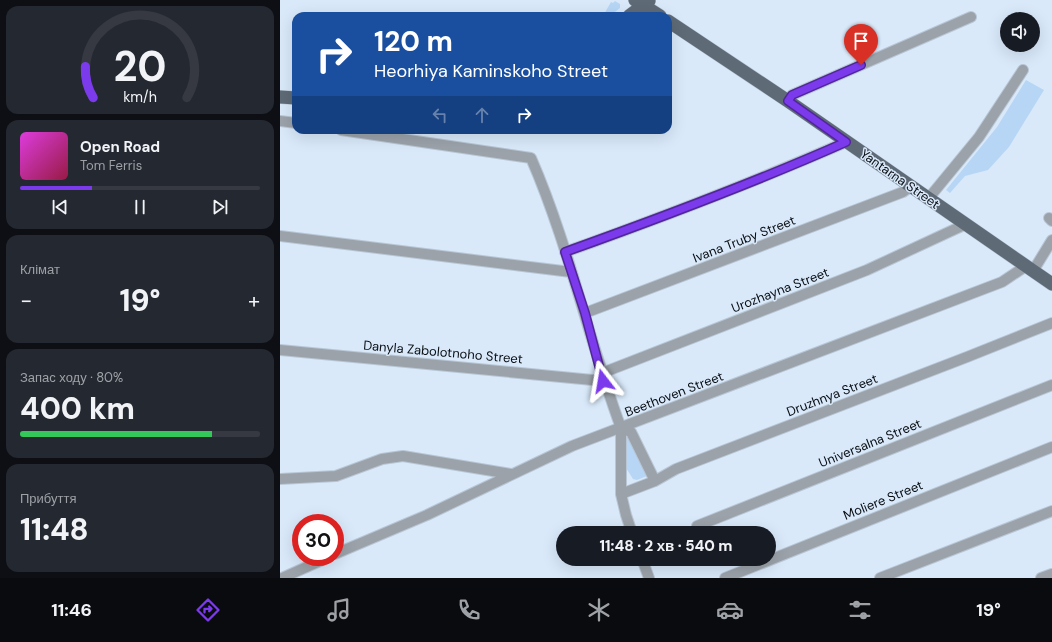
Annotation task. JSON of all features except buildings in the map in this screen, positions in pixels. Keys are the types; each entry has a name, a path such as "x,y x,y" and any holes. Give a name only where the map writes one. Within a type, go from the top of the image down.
{"main road":[{"path":"633,12 643,2 655,12"},
{"name":"Yantarna Street","path":"672,24 788,101 964,225 1052,284"},
{"path":"280,97 292,98"}],"street":[{"path":"788,101 792,95 971,17"},
{"path":"928,199 979,138 1023,70"},
{"path":"280,121 292,122"},
{"path":"368,134 531,158 565,252 585,313 602,377 621,428 622,494 630,526"},
{"path":"565,252 698,204 773,174 846,142"},
{"name":"Ivana Truby Street","path":"585,313 903,192 910,186"},
{"name":"Urozhayna Street","path":"602,377 867,270 964,225"},
{"path":"280,236 571,272"},
{"path":"1029,268 1052,240"},
{"name":"Beethoven Street","path":"344,550 427,515 572,446 1002,282 1029,268"},
{"name":"Druzhnya Street","path":"622,494 655,481 676,469 1052,323"},
{"name":"Danyla Zabolotnoho Street","path":"280,350 602,377"},
{"name":"Universalna Street","path":"697,526 1052,385"},
{"path":"621,428 631,432 655,481"},
{"name":"Moliere Street","path":"725,578 1052,447"},
{"path":"280,479 336,476 382,459 403,456 511,474"},
{"path":"880,578 1052,511"},
{"path":"282,578 309,566"},
{"path":"645,566 649,578"},
{"path":"1041,578 1052,574"}],"shaded area":[{"path":"615,1 620,4 620,8 615,12 605,12 611,2 613,3"},
{"path":"1026,80 1044,90 1009,147 988,170 965,176 950,193 946,190 997,127"},
{"path":"626,435 630,435 647,476 637,480 633,479 626,468"}],"route":[{"path":"603,381 585,313 565,252 698,204 773,174 846,142 788,101 792,95 861,65"}]}
